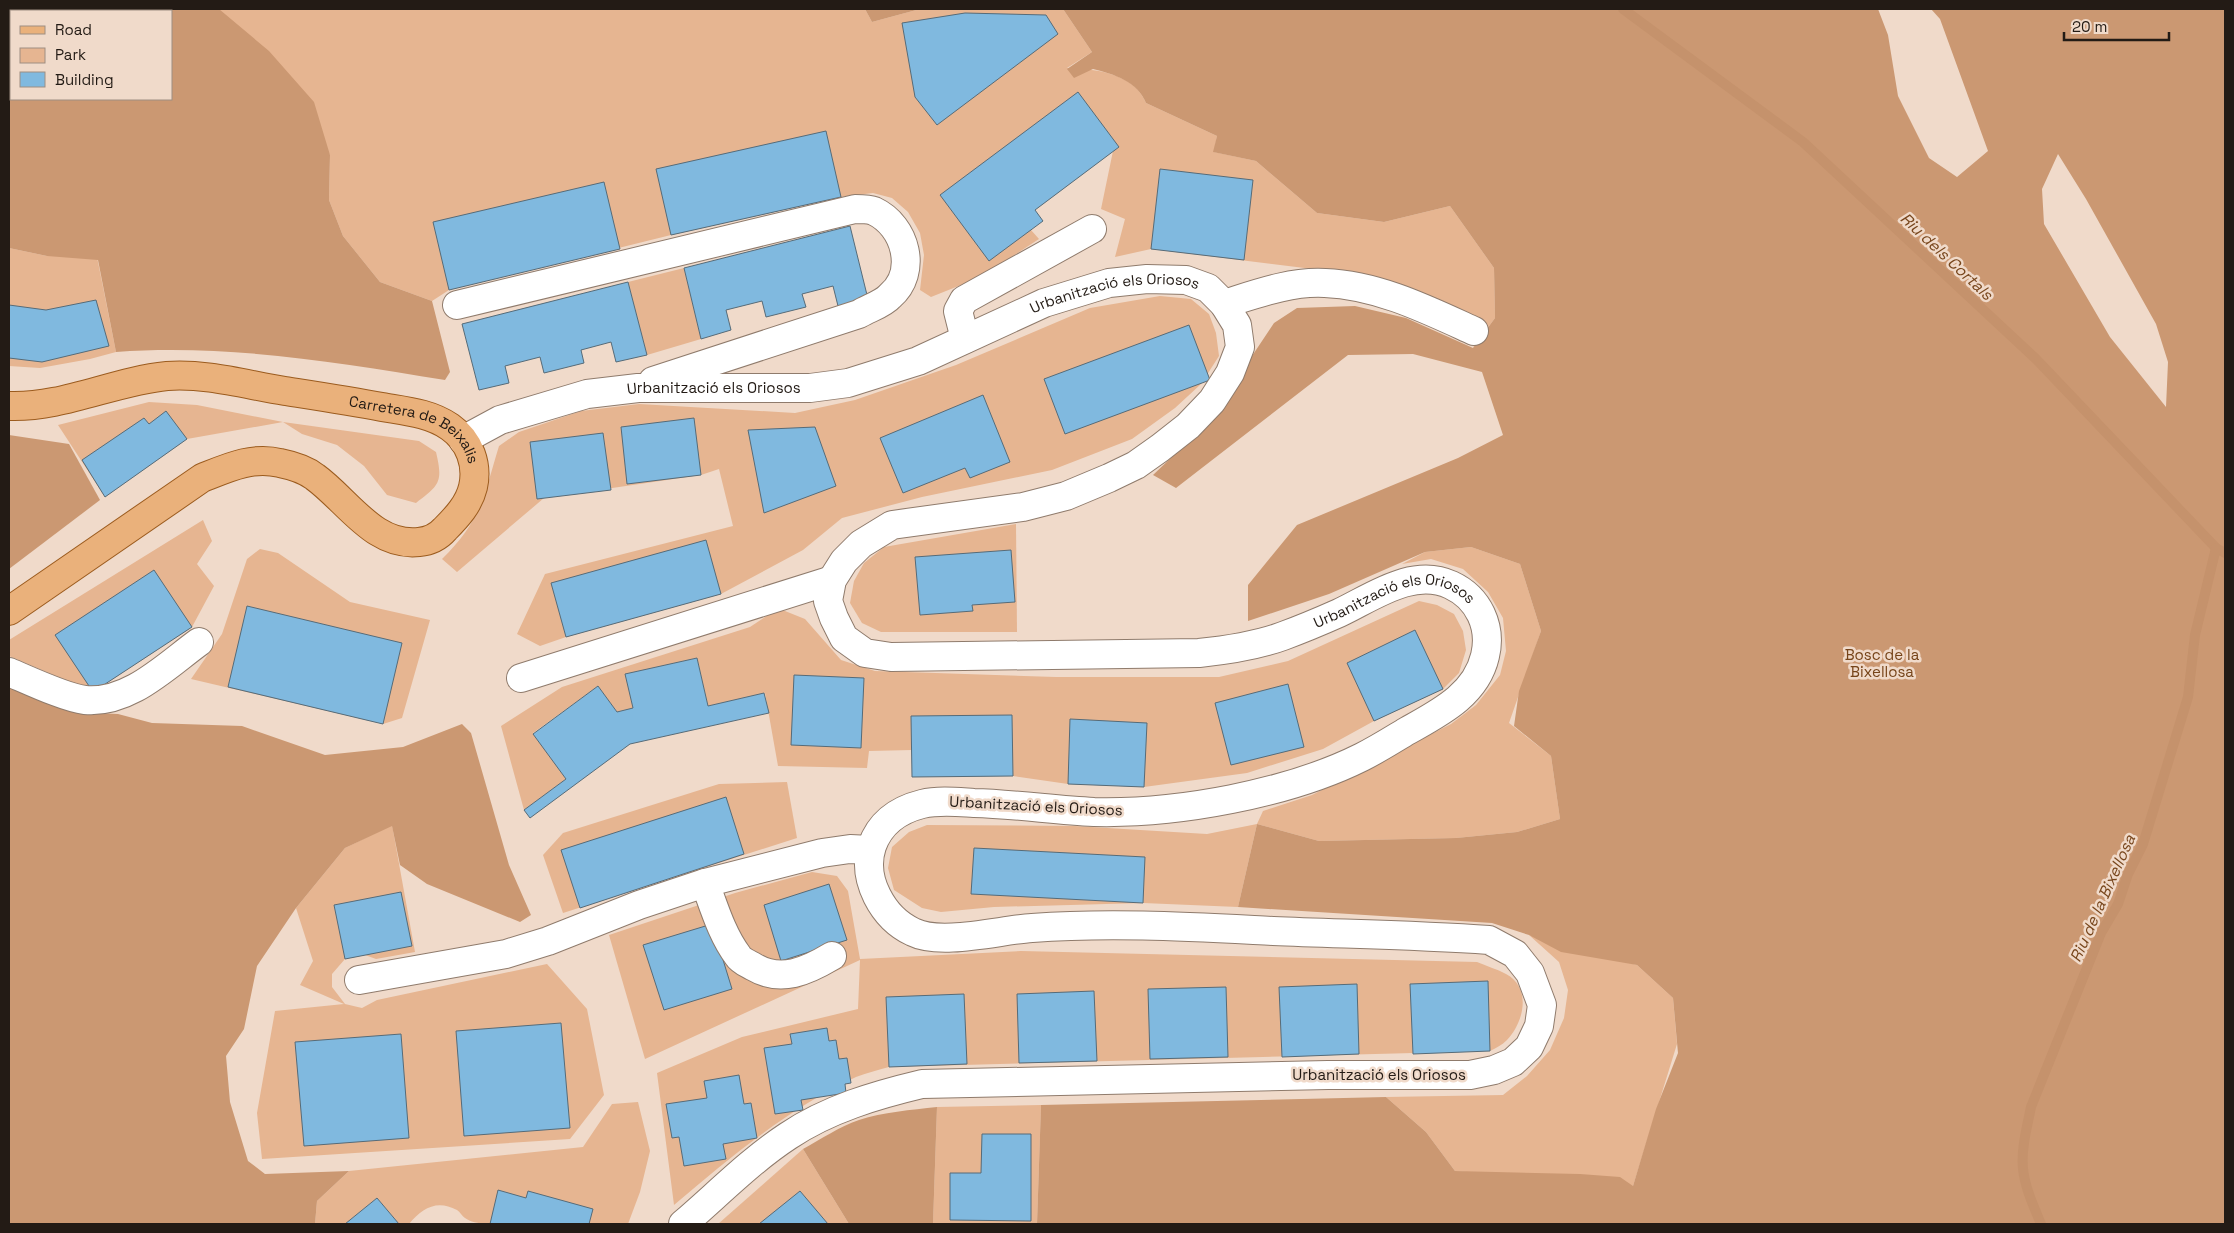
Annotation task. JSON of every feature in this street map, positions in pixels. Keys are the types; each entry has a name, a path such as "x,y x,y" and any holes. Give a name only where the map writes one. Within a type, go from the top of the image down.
{"main road":[{"name":"Carretera de Beixalis","path":"9,406 52,402 141,380 169,376 200,377 416,413 436,419 452,428 463,440 471,454 475,472 472,489 466,504 457,517 439,535 427,541 402,542 380,534 370,527 313,475 279,463 251,462 235,464 202,478 9,611"}],"street":[{"path":"457,305 855,208 873,210 889,220 898,233 907,256 903,278 890,296 860,314 661,378 638,388"},
{"path":"965,339 958,311 964,300 1092,229"},
{"name":"Urbanització els Oriosos","path":"463,440 500,420 587,394 638,388 810,388 848,384 918,361 1044,302 1109,283 1147,279 1186,280 1208,288 1224,304 1237,326 1240,347 1230,374 1212,401 1200,414 1188,426 1136,465 1066,496 1023,507 892,525 861,544 844,560 832,580 828,601 844,638 865,653 891,657 1199,653 1245,648 1280,637 1330,617 1385,590 1410,581 1434,579 1455,586 1477,606 1488,633 1485,659 1475,682 1454,703 1360,758 1327,771 1246,796 1175,808 1095,812 942,801 922,804 892,817 880,829 870,850 869,868 880,902 893,920 916,934 949,938 1032,928 1146,926 1489,940 1515,954 1530,972 1542,1005 1539,1026 1529,1047 1513,1062 1494,1070 1470,1075 1328,1075 922,1084 891,1091 855,1103 807,1124 787,1136 683,1224"},
{"path":"1224,304 1286,287 1325,283 1363,289 1413,303 1474,332"},
{"path":"521,678 832,580"},
{"path":"9,672 84,700 112,699 135,688 199,642"},
{"path":"359,980 506,954 548,941 639,905 705,883 822,853 850,849 870,850"},
{"path":"705,883 720,924 739,958 763,973 786,976 810,970 832,956"}],"green space":[{"path":"219,9 865,9 872,22 920,9 1063,9 1092,52 1067,68 1102,72 1123,79 1133,85 1146,103 1217,136 1214,152 1256,161 1317,213 1384,222 1450,206 1494,268 1495,318 1473,348 1485,321 1398,287 1337,272 1151,249 1115,257 1125,219 1101,209 1113,151 1035,210 1031,230 1039,239 981,277 931,297 920,290 924,255 920,233 908,212 892,198 873,193 841,197 671,235 449,290 432,301 380,282 343,236 329,200 330,155"},
{"path":"219,9 269,51 314,102 330,155 329,200 343,236 380,282 432,301 450,372 445,380 281,356 199,350 116,352 98,260 47,256 9,248 9,21 10,100 172,100 172,10 37,10"},
{"path":"865,9 920,9 872,22"},
{"name":"Bosc de la Bixellosa","path":"1063,9 1878,9 1888,35 1898,96 1929,158 1957,177 1988,151 1940,19 1931,9 2225,9 2225,1224 1037,1224 1041,1105 1386,1097 1426,1132 1455,1171 1580,1174 1620,1177 1633,1186 1656,1109 1678,1053 1673,998 1637,965 1561,952 1529,935 1492,923 1238,907 1257,824 1319,841 1456,838 1517,832 1560,819 1551,756 1514,726 1519,691 1541,631 1520,564 1471,547 1425,552 1329,594 1248,621 1248,585 1297,525 1458,458 1503,435 1482,372 1413,354 1348,355 1176,488 1153,475 1220,411 1274,323 1297,308 1355,306 1406,318 1473,348 1495,318 1494,268 1450,206 1384,222 1317,213 1256,161 1213,152 1217,136 1146,103 1137,90 1124,80 1109,73 1093,69 1074,78 1067,69 1092,52","holes":["2058,154 2086,199 2156,324 2168,362 2166,407 2110,337 2044,224 2042,189"]},
{"path":"9,248 47,256 96,252 116,352 40,368 9,366"},
{"path":"684,268 701,339 647,355 628,282"},
{"path":"1160,296 1191,299 1209,314 1216,333 1219,356 1201,384 1175,408 1132,439 1052,470 922,497 842,518 803,550 721,594 540,646 517,634 545,574 733,526 719,469 701,475 544,498 457,572 442,559 455,545 473,519 485,493 499,446 519,432 581,411 639,404 795,413 855,400 956,365 1090,308"},
{"path":"149,402 197,405 283,422 187,439 105,497 58,425"},
{"path":"283,422 419,441 436,452 439,470 438,482 430,492 416,503 387,495 364,466 337,445 302,434"},
{"path":"9,435 69,444 100,500 9,569"},
{"path":"203,520 212,541 197,564 214,586 192,627 93,692 9,656 9,640"},
{"path":"1016,524 1017,632 881,632 862,623 850,603 854,581 864,563 884,547"},
{"path":"1471,547 1520,564 1541,631 1509,723 1551,756 1560,819 1517,832 1456,838 1319,841 1257,824 1263,811 1312,795 1451,724 1476,705 1500,675 1506,651 1503,618 1488,592 1463,569 1431,559 1402,564 1425,552"},
{"path":"260,549 278,553 350,602 430,620 402,718 383,724 191,679 222,634 247,559"},
{"path":"1419,601 1437,605 1454,614 1463,631 1466,650 1459,673 1443,689 1374,721 1323,749 1247,773 1144,787 1068,784 1013,776 912,777 912,750 869,751 867,768 778,766 765,693 708,706 697,658 626,674 633,708 617,712 598,686 533,733 566,779 524,810 501,726 562,687 750,627 774,611 785,611 805,619 841,660 875,671 1056,677 1219,677 1288,661"},
{"path":"9,686 97,713 118,714 152,723 242,726 325,755 403,747 462,724 471,733 509,865 531,915 520,922 427,884 400,865 392,826 345,848 296,908 257,966 244,1029 226,1056 230,1102 248,1161 265,1174 349,1171 317,1201 315,1224 9,1224"},
{"path":"787,782 797,838 563,913 543,855 563,833 719,784"},
{"path":"1257,824 1238,907 1143,903 994,907 941,912 922,908 894,890 888,868 892,847 909,832 927,825 1074,826 1207,834"},
{"path":"392,825 415,952 376,959 365,955 345,959 332,974 332,987 345,1004 362,1008 377,1000 547,964 587,1009 604,1095 570,1139 262,1159 257,1113 275,1011 344,1004 300,985 313,961 296,908 345,848"},
{"path":"812,872 837,876 848,891 860,959 1021,951 1477,962 1503,972 1514,980 1520,988 1523,1006 1518,1024 1513,1033 1501,1045 1490,1051 889,1067 856,1077 807,1103 760,1135 674,1205 657,1073 742,1037 858,1009 860,960 645,1059 609,935 735,893"},
{"path":"1529,935 1637,965 1673,998 1677,1044 1633,1186 1455,1171 1426,1132 1386,1097 1503,1095 1527,1076 1550,1050 1564,1018 1568,990 1559,962"},
{"path":"638,1102 650,1151 640,1192 628,1224 485,1224 469,1220 450,1207 436,1205 419,1214 409,1224 399,1224 377,1198 345,1224 315,1224 317,1201 349,1171 583,1147 612,1104"},
{"path":"1041,1105 1037,1224 933,1224 937,1107"},
{"path":"937,1107 933,1224 849,1224 803,1149 837,1130 868,1117"},
{"path":"803,1149 849,1224 718,1224"}],"building":[{"path":"965,13 1046,15 1058,34 937,125 915,97 902,23"},
{"path":"1078,92 1119,147 1035,210 1043,221 989,261 940,195"},
{"path":"826,131 841,197 671,235 656,169"},
{"path":"1160,169 1253,180 1244,260 1151,249"},
{"path":"604,182 620,249 449,290 433,222"},
{"path":"850,226 868,299 838,306 833,286 802,294 806,307 766,317 762,301 726,310 731,330 701,339 684,268"},
{"path":"628,282 647,355 616,362 611,342 581,350 584,363 544,373 540,357 505,366 509,383 479,390 462,324"},
{"path":"96,300 109,346 42,362 9,358 9,305 46,310"},
{"path":"1189,325 1210,380 1065,434 1044,379"},
{"path":"983,395 1010,462 970,478 965,468 903,493 880,438"},
{"path":"166,411 187,439 105,497 82,460 144,418 149,424"},
{"path":"694,418 701,475 627,484 621,427"},
{"path":"815,427 836,486 764,513 748,430"},
{"path":"603,433 611,490 537,499 530,442"},
{"path":"706,540 721,594 566,637 551,583"},
{"path":"1011,550 1015,602 972,605 973,611 920,615 915,557"},
{"path":"154,570 192,627 93,692 55,635"},
{"path":"247,606 402,643 383,724 228,687"},
{"path":"1415,630 1443,689 1374,721 1347,663"},
{"path":"697,658 708,706 764,693 769,713 630,744 530,818 524,810 566,779 533,734 598,686 617,712 633,708 625,674"},
{"path":"794,675 864,678 861,748 791,745"},
{"path":"1288,684 1304,747 1231,765 1215,703"},
{"path":"1012,715 1013,776 912,777 911,716"},
{"path":"1070,719 1147,723 1144,787 1068,784"},
{"path":"726,797 744,854 580,908 561,850"},
{"path":"974,848 1145,857 1143,903 971,894"},
{"path":"829,884 847,940 781,961 764,905"},
{"path":"401,892 412,946 345,959 334,905"},
{"path":"712,924 732,989 664,1010 643,945"},
{"path":"1488,981 1490,1051 1413,1054 1410,984"},
{"path":"1357,984 1359,1054 1282,1057 1279,987"},
{"path":"1226,987 1228,1057 1150,1059 1148,989"},
{"path":"1094,991 1097,1061 1019,1063 1017,994"},
{"path":"964,994 967,1064 889,1067 886,997"},
{"path":"561,1023 570,1128 464,1136 456,1031"},
{"path":"827,1028 829,1041 836,1040 839,1059 847,1058 851,1083 845,1084 846,1093 801,1100 803,1110 775,1114 764,1048 792,1044 790,1034"},
{"path":"401,1034 409,1138 304,1146 295,1042"},
{"path":"739,1075 744,1104 751,1103 757,1138 723,1144 726,1159 684,1166 679,1137 672,1138 666,1104 707,1098 704,1081"},
{"path":"982,1134 1031,1134 1031,1221 950,1220 950,1173 981,1173"},
{"path":"498,1190 526,1198 528,1191 593,1209 589,1224 490,1224"},
{"path":"800,1191 828,1224 759,1224"},
{"path":"377,1198 399,1224 345,1224"}],"waterway":[{"name":"Riu dels Cortals","path":"1623,9 1803,142 2035,358 2216,548 2225,553"},
{"name":"Riu de la Bixellosa","path":"2041,1224 2028,1190 2023,1169 2026,1130 2031,1107 2101,933 2118,904 2128,874 2143,844 2188,697 2195,635 2216,548"}]}
